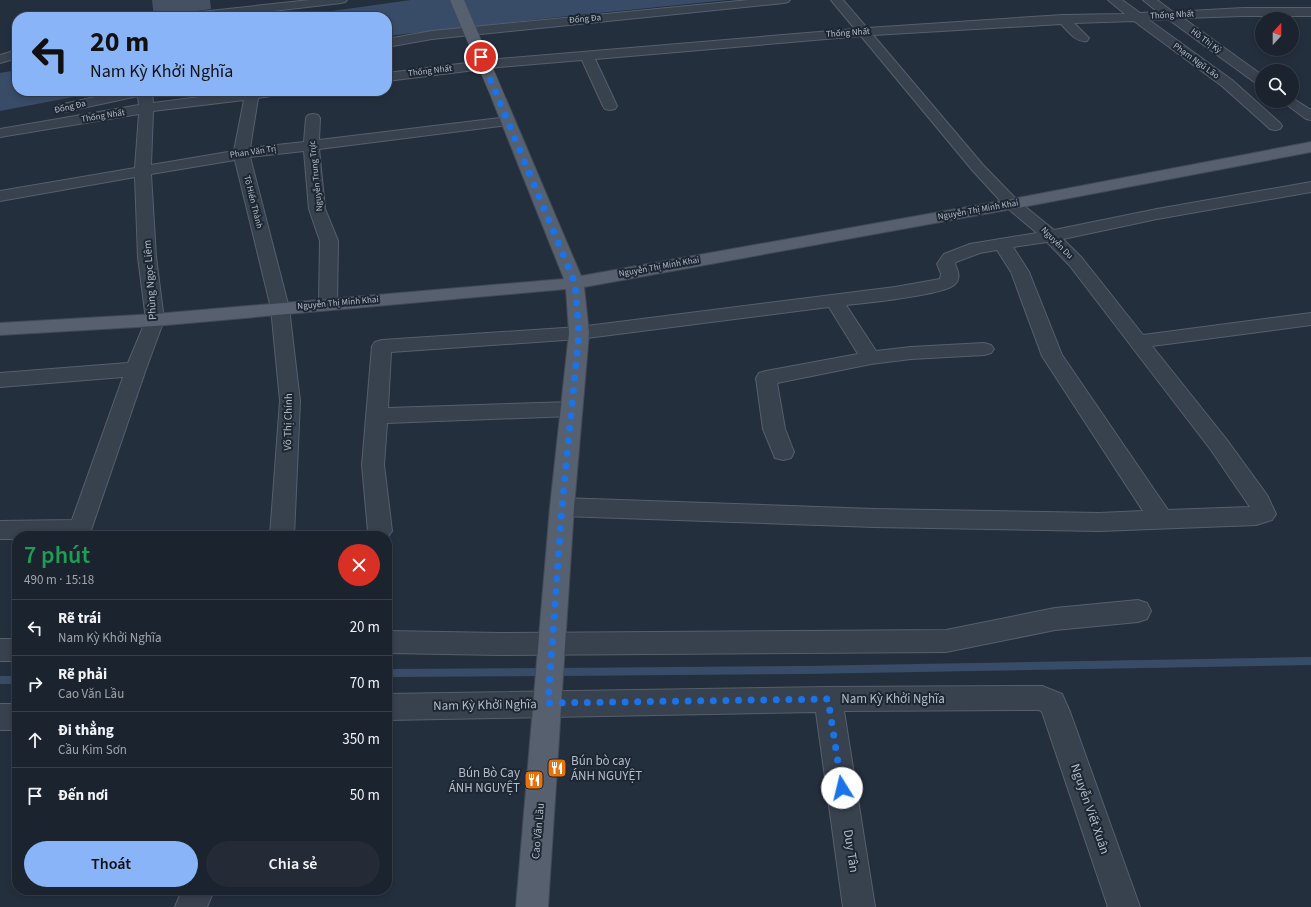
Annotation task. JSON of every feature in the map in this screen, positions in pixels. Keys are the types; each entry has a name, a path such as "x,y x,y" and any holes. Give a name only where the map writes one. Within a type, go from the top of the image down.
{"main road":[{"name":"Cao Văn Lầu","path":"457,0 575,283 579,333 562,507 549,701 532,907"},
{"name":"Nguyễn Thị Minh Khai","path":"0,329 155,320 575,283 1012,204 1311,147"}],"street":[{"path":"230,12 316,1 341,0"},
{"name":"Đống Đa","path":"392,42 432,35 784,0"},
{"name":"Nguyễn Du","path":"837,0 978,168 1012,204 1051,236 1076,262 1137,342 1220,445 1264,510 1264,514 1262,515 1161,519"},
{"name":"Phạm Ngũ Lão","path":"1114,0 1135,17 1227,83 1275,126"},
{"name":"Hồ Thị Kỷ","path":"1150,0 1255,76"},
{"path":"1305,0 1311,3"},
{"name":"Thống Nhất","path":"392,76 499,63 863,32 1063,19 1242,12 1311,12"},
{"path":"1063,19 1083,38"},
{"path":"1022,22 1033,32"},
{"path":"0,58 12,55"},
{"path":"587,56 610,106"},
{"name":"Đống Đa","path":"0,123 119,96"},
{"name":"Phùng Ngọc Liêm","path":"0,530 81,529 136,369 155,320 148,257 143,171 145,96"},
{"name":"Thống Nhất","path":"0,133 146,108 237,96"},
{"name":"Tô Hiến Thành","path":"252,96 241,154 280,308"},
{"path":"1299,107 1311,116"},
{"name":"Nguyễn Trung Trực","path":"313,118 311,144 317,209 329,241 328,304"},
{"name":"Phan Văn Trị","path":"0,196 241,154 311,144 508,121"},
{"path":"380,531 374,465 382,346 579,333 834,301 937,286 948,282 950,274 946,264 950,258 976,248 1003,245 1157,214 1311,186"},
{"path":"1003,245 1020,272 1038,325 1052,356 1161,519"},
{"path":"834,301 871,358"},
{"name":"Võ Thị Chính","path":"280,308 290,401 282,531"},
{"path":"1137,342 1311,319"},
{"path":"782,452 774,429 766,378 871,358 911,353 984,349"},
{"path":"0,380 136,369"},
{"path":"377,416 571,409"},
{"path":"562,507 952,520 1099,522 1161,519"},
{"path":"392,642 552,652 946,641 1055,619 1138,611"},
{"path":"0,650 12,650"},
{"name":"Nam Kỳ Khởi Nghĩa","path":"392,707 549,701 1042,698 1052,703 1056,712"},
{"name":"Duy Tân","path":"828,699 859,907"},
{"name":"Nguyễn Viết Xuân","path":"1056,712 1124,907"},
{"path":"0,717 12,717"},
{"path":"191,907 196,895"}],"water":[{"path":"411,0 728,0 392,35 392,12 325,12"},
{"path":"12,71 12,96 79,96 0,111 0,73"}],"building":[{"path":"152,0 210,0 211,9 191,12 153,12"}],"waterway":[{"path":"557,672 804,670 1311,661"},
{"path":"392,673 543,672"},
{"path":"0,680 12,680"}],"place":[{"name":"Bún bò cay ÁNH NGUYỆT","path":"557,768"},
{"name":"Bún Bò Cay ÁNH NGUYỆT","path":"534,780"}],"route":[{"path":"481,57 575,283 579,333 562,507 548,703 828,699 842,788"}]}
